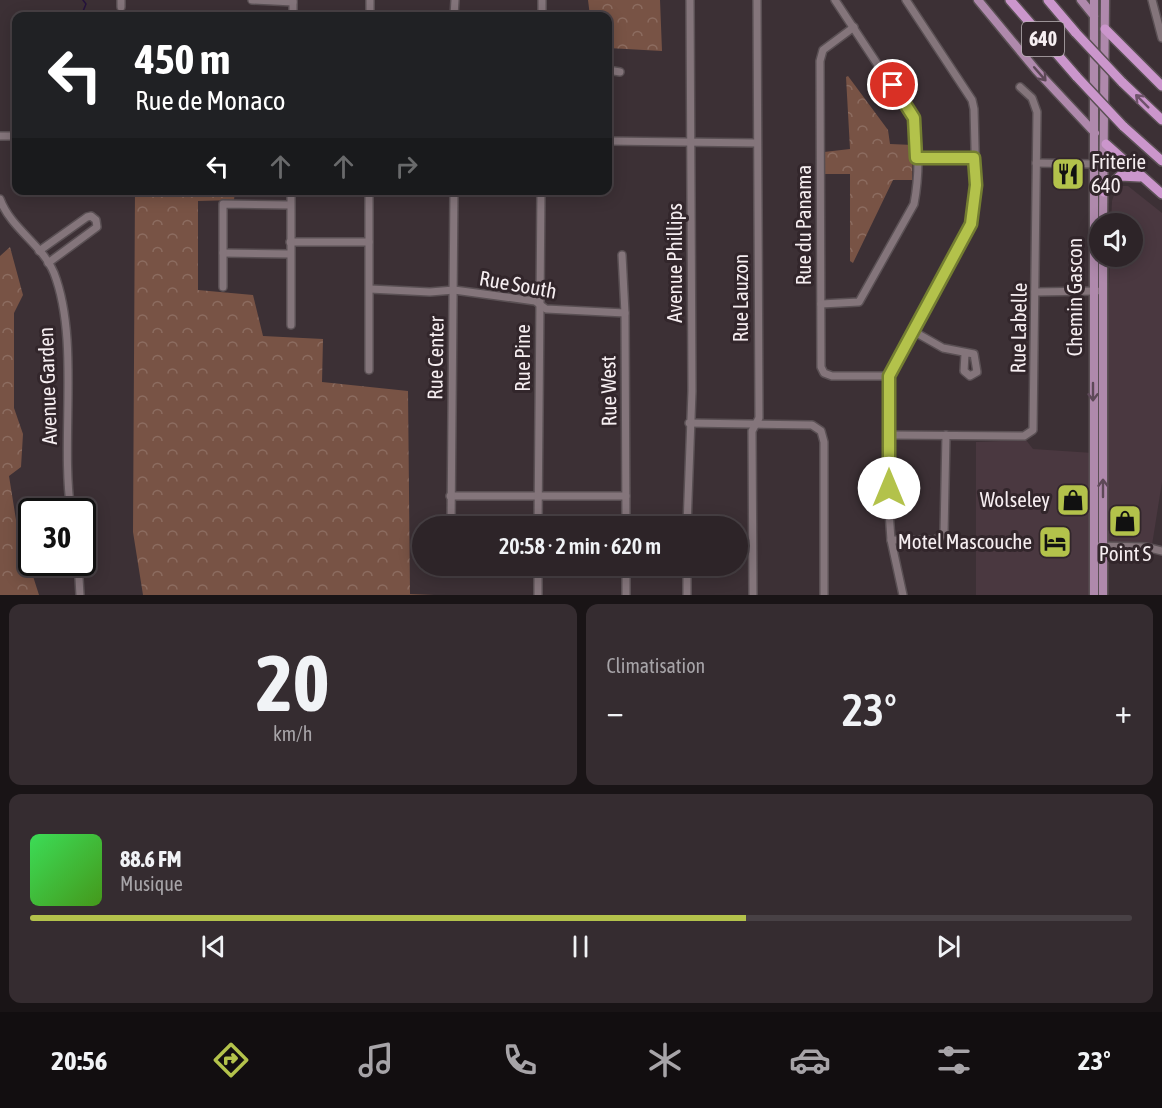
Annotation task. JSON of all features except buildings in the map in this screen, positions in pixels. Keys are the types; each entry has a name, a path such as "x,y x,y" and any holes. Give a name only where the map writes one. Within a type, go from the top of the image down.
{"highway":[{"name":"640","path":"1010,0 1123,126 1162,161"},
{"name":"640","path":"1048,0 1122,82 1162,120"},
{"path":"1105,29 1162,86"},
{"path":"1106,144 1162,194"},
{"path":"1104,192 1120,176 1142,177"}],"main road":[{"path":"978,0 1032,65 1106,144"},
{"path":"1081,0 1105,29"},
{"name":"Chemin Gascon","path":"1094,0 1099,546 1103,595"},
{"name":"Chemin Gascon","path":"1103,213 1106,144 1105,0"},
{"name":"Chemin Gascon","path":"1098,291 1101,267"},
{"name":"Chemin Gascon","path":"1094,595 1099,546"}],"street":[{"path":"252,0 293,1"},
{"name":"Avenue Phillips","path":"687,516 692,391 690,0"},
{"name":"Rue Lauzon","path":"753,595 752,432 759,419 757,0"},
{"path":"821,304 853,305 864,296 914,204 916,158 914,118 835,0"},
{"path":"903,595 891,540 889,376 971,224 975,194 972,100 906,0"},
{"path":"1152,0 1162,38"},
{"name":"Rue du Panama","path":"854,27 823,50 820,61 821,367 824,373 832,376 889,376"},
{"path":"612,71 620,72"},
{"name":"Rue Labelle","path":"889,435 1024,436 1033,430 1035,105 1020,87"},
{"path":"612,141 757,142"},
{"path":"916,158 974,158"},
{"path":"1036,163 1094,164"},
{"path":"291,195 291,325"},
{"path":"369,195 369,370"},
{"name":"Rue Center","path":"451,516 454,195"},
{"name":"Rue Pine","path":"538,516 541,195"},
{"name":"Avenue Garden","path":"0,199 2,207 39,251 53,272 64,323 70,498"},
{"path":"223,288 223,204 290,206"},
{"path":"39,251 87,217 91,216 96,220 97,227 48,263"},
{"path":"290,242 369,242"},
{"path":"223,253 290,254"},
{"name":"Rue West","path":"622,255 625,313 626,516"},
{"name":"Rue South","path":"370,289 430,292 454,290 535,301 546,309 625,313"},
{"path":"1035,292 1098,291"},
{"path":"913,331 943,348 965,354"},
{"path":"689,423 812,425 821,431 824,442 824,595"},
{"path":"891,540 935,540 946,530 946,435"},
{"path":"450,496 626,496"},
{"path":"1099,546 1146,547 1162,551"},
{"path":"79,576 80,595"},
{"path":"537,595 538,576"},
{"path":"626,576 626,595"},
{"path":"687,576 687,595"}],"shaded area":[{"path":"1117,186 1128,186 1162,213 1162,482 1152,545 1101,541 1110,267 1143,267 1143,213 1111,213 1112,201"},
{"path":"1026,440 1033,449 1093,453 1100,595 976,595 976,442"}],"green space":[{"path":"588,0 660,0 662,51 612,48 612,12 590,12"},
{"path":"848,76 888,130 890,144 913,145 912,180 893,180 853,263 850,261 850,174 824,174 824,152 850,149 846,77"},
{"path":"135,195 235,195 234,200 198,201 198,290 253,295 263,336 323,339 322,382 408,391 410,594 434,595 143,595 133,532"},
{"path":"10,247 23,295 14,313 14,408 23,434 21,467 9,476 18,529 18,576 33,576 39,595 0,595 0,256"}],"waterway":[{"path":"83,0 86,4 83,12"}],"place":[{"name":"Friterie 640","path":"1068,174"},
{"name":"Wolseley","path":"1073,500"},
{"name":"Point S","path":"1125,521"},
{"name":"Motel Mascouche","path":"1055,542"}],"route":[{"path":"889,488 889,376 971,224 976,185 974,158 916,158 914,118 893,85"}]}
